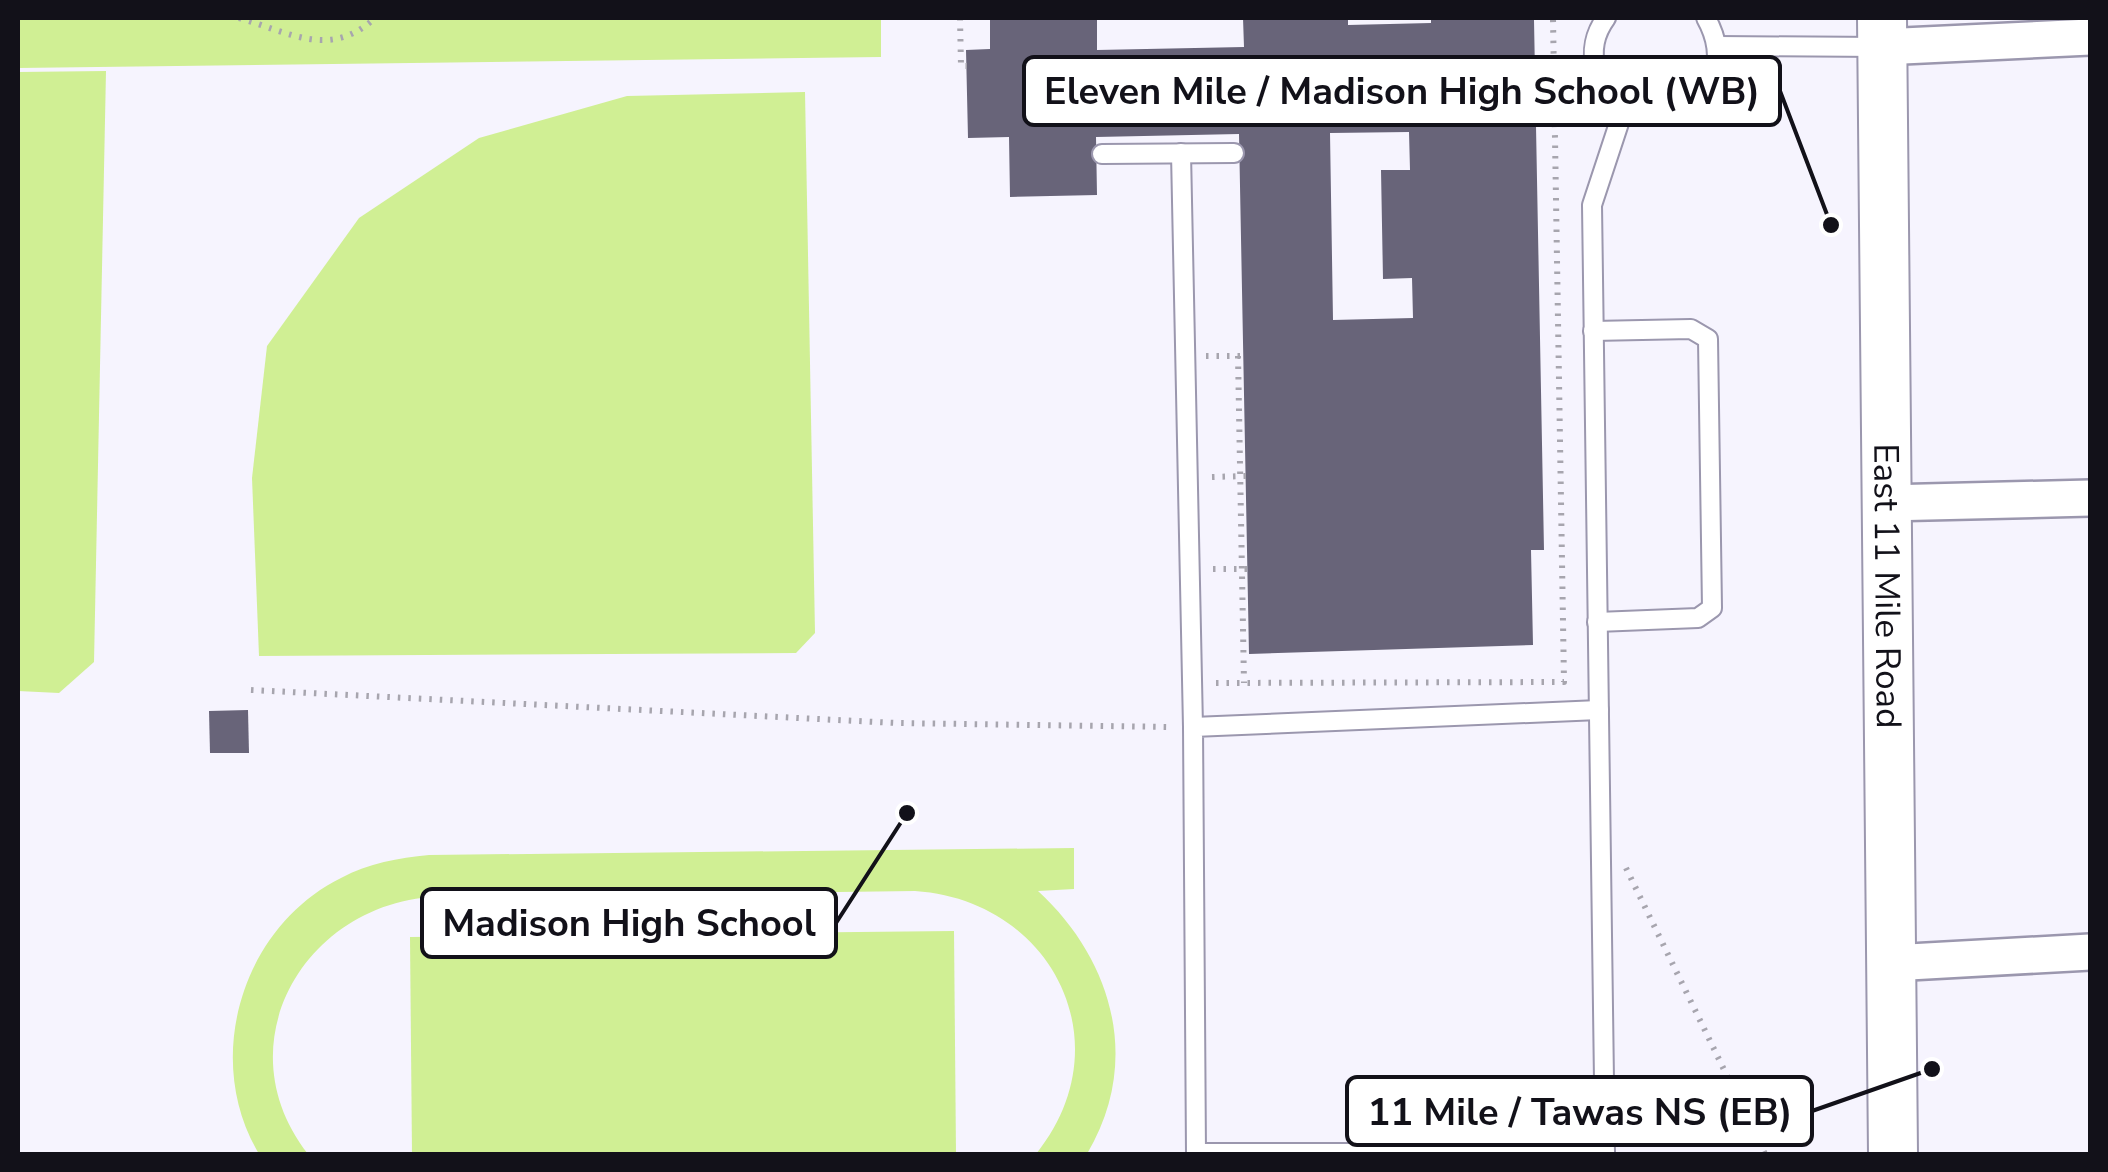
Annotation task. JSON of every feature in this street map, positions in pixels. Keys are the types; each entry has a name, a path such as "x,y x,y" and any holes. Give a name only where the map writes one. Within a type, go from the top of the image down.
{"main road":[{"name":"East 11 Mile Road","path":"1882,32 1893,1154"}],"street":[{"path":"1882,32 2090,38"},
{"path":"1886,503 2090,498"},
{"path":"1891,962 2090,952"}],"lane":[{"path":"1606,18 1595,40 1598,79 1624,108 1658,116 1690,106 1712,80 1717,46 1706,18"},
{"path":"1717,46 1882,32"},
{"path":"1180,153 1193,727 1196,1154 1605,1154 1592,205 1624,108"},
{"path":"1102,154 1234,153"},
{"path":"1593,331 1691,329 1708,339 1712,608 1698,618 1597,622"},
{"path":"1193,727 1599,710"}],"path":[{"path":"239,18 330,43 356,36 376,18"},
{"path":"960,18 961,66 967,66"},
{"path":"1207,683 1564,682 1554,18"},
{"path":"1205,373 1205,356 1241,356 1244,683"},
{"path":"1206,460 1206,495"},
{"path":"1206,477 1243,476"},
{"path":"1206,569 1245,570"},
{"path":"251,690 896,723 1193,727"},
{"path":"1601,854 1620,853 1765,1154"}],"green space":[{"path":"18,18 881,18 881,57 18,68"},
{"path":"106,71 94,662 59,693 18,691 18,72"},
{"path":"805,92 815,633 796,653 259,656 252,478 267,346 359,218 479,138 627,96"},
{"path":"1074,848 1074,889 1038,891 1085,948 1101,980 1111,1014 1113,1084 1104,1119 1087,1154 1036,1154 1062,1111 1074,1068 1073,1025 1060,985 1037,949 1004,920 963,900 915,891 430,897 384,907 345,927 313,955 289,990 276,1029 273,1070 284,1113 308,1154 259,1154 242,1117 234,1078 234,1038 242,999 257,962 278,928 307,900 341,878 373,865 429,855"},
{"path":"954,931 956,1154 412,1154 410,937"}],"building":[{"path":"990,18 1097,18 1097,50 1244,47 1243,18 1348,18 1348,25 1431,23 1431,18 1534,20 1544,550 1531,550 1533,645 1249,654 1239,134 1096,137 1097,195 1010,197 1009,137 968,138 966,50 990,49","holes":["1409,132 1410,170 1381,170 1383,279 1412,278 1413,318 1333,320 1330,133"]},
{"path":"248,710 249,753 210,753 209,711"}],"place":[{"name":"Eleven Mile / Madison High School (WB)","path":"1831,225"},
{"name":"Madison High School","path":"907,813"},
{"name":"11 Mile / Tawas NS (EB)","path":"1932,1069"}]}
